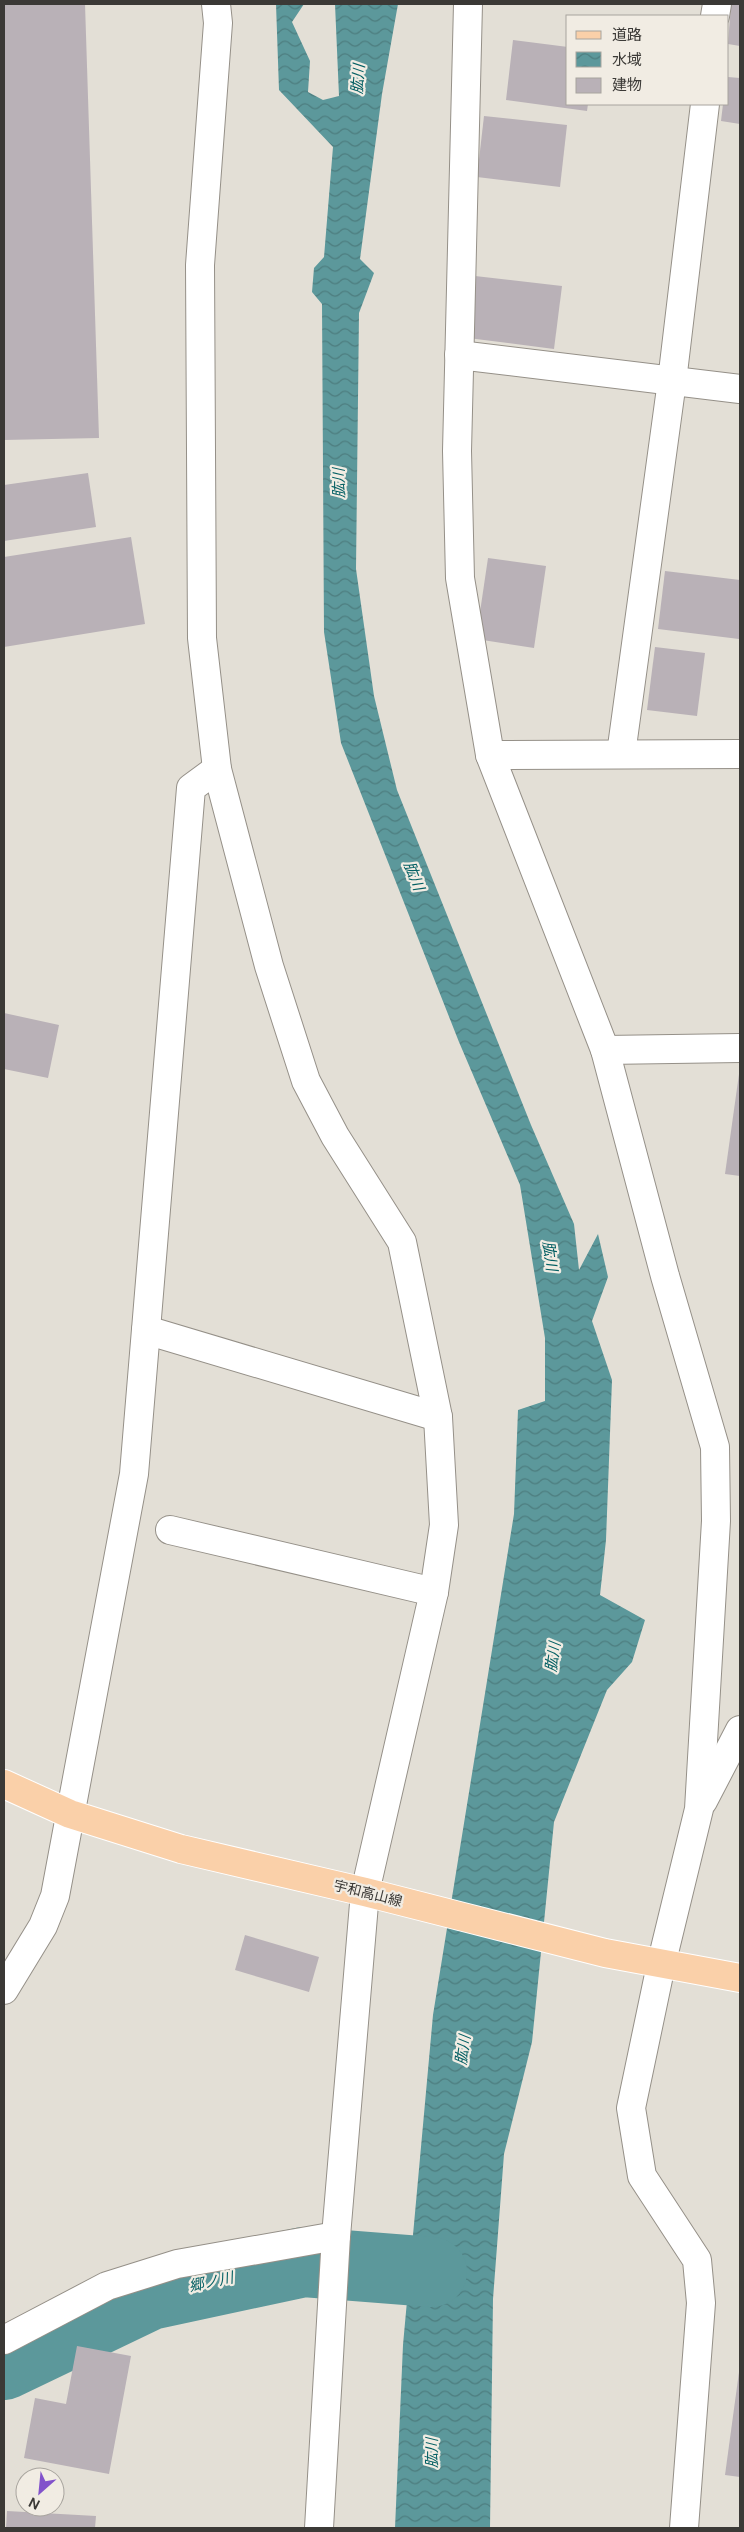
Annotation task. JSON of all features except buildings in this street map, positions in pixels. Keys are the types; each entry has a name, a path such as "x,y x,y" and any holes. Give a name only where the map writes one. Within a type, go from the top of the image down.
{"main road":[{"name":"宇和高山線","path":"4,1784 70,1814 181,1848 378,1895 604,1953 740,1978"}],"street":[{"path":"216,4 218,23 200,275 202,638 217,769 269,966 306,1082 335,1136 402,1242 438,1417 444,1524 434,1592 378,1895 336,2236 319,2528"},
{"path":"468,4 457,451 460,578 490,755 604,1050 665,1276 715,1446 716,1521 699,1809 661,1965 631,2108 642,2176 697,2260 701,2303 684,2528"},
{"path":"621,754 672,381 705,105"},
{"path":"459,355 740,389"},
{"path":"490,755 740,754"},
{"path":"4,1990 43,1926 55,1896 134,1474 191,788 217,769"},
{"path":"604,1050 740,1048"},
{"path":"146,1330 438,1417"},
{"path":"170,1530 434,1592"},
{"path":"699,1809 740,1730"},
{"path":"4,2340 107,2286 177,2264 336,2236"}],"water":[{"name":"肱川","path":"276,4 304,4 292,22 310,61 308,92 323,100 339,96 335,4 398,4 382,94 360,259 374,273 359,313 356,569 374,696 397,790 531,1125 574,1224 579,1270 598,1234 608,1277 592,1321 612,1380 606,1540 600,1595 645,1620 632,1662 607,1690 554,1822 532,2042 504,2154 493,2299 490,2528 395,2528 403,2345 433,2015 514,1514 518,1410 545,1401 545,1338 520,1185 459,1042 341,743 324,632 322,304 312,292 314,268 324,257 333,147 279,90"}],"waterway":[{"name":"郷ノ川","path":"4,2365 150,2295 304,2262 432,2272"}]}
